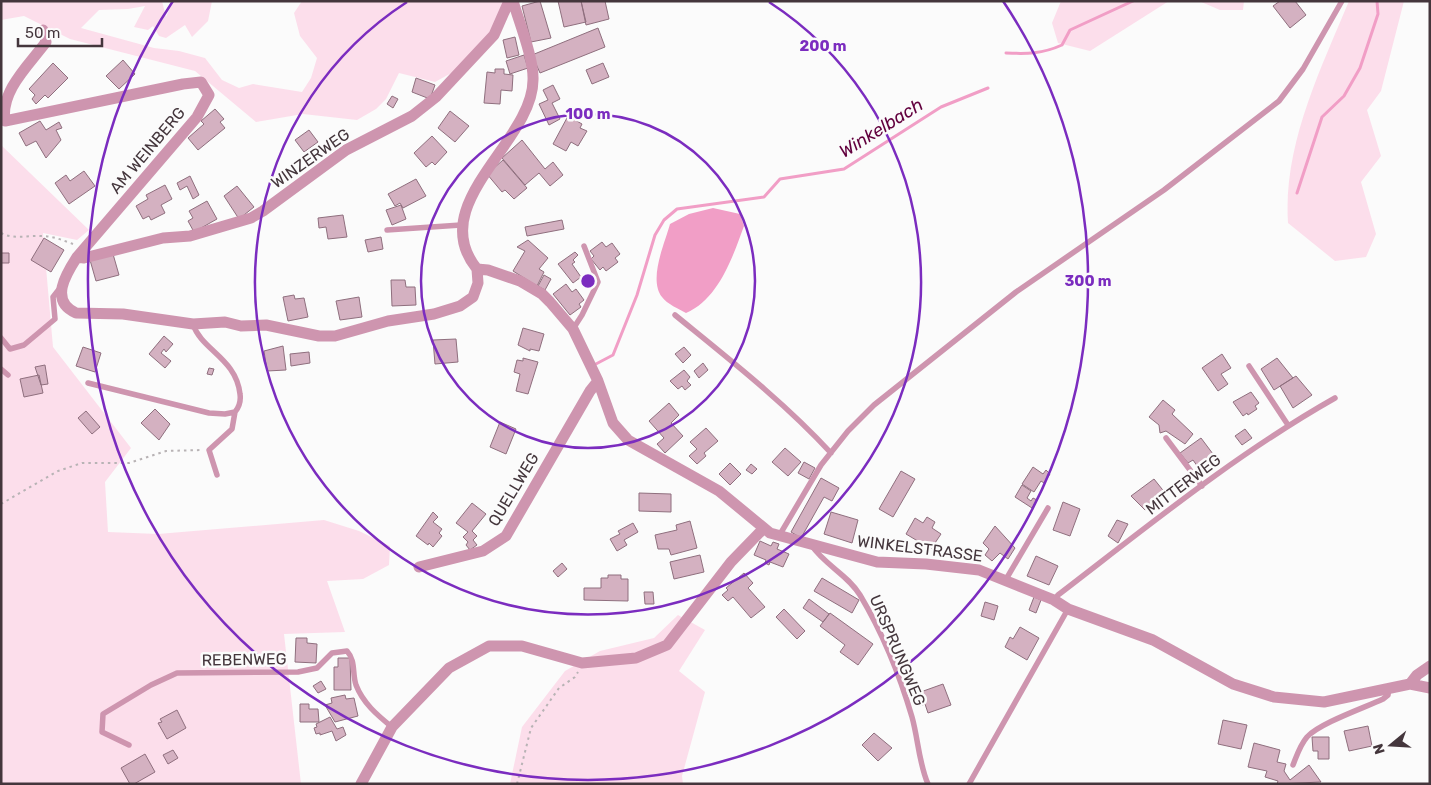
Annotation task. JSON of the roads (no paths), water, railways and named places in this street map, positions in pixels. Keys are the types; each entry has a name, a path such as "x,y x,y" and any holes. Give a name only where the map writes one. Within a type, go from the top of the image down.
{"street":[{"name":"WINZERWEG","path":"81,254 84,258 163,238 190,236 251,218 288,194 303,180 346,150 412,116 436,97 494,35 509,1"},
{"path":"62,287 63,302 69,310 76,313 123,314 192,324 225,322 241,326 266,325 319,336 340,336 388,321 434,314 460,306 473,297 478,283 477,269 466,253 461,224 483,176 522,118 534,80 514,1"},
{"name":"AM WEINBERG","path":"43,30 46,42 11,88 3,108 5,121 183,84 201,82 208,94 197,117 81,254 65,275 62,287"},
{"name":"WINKELSTRASSE","path":"477,269 488,270 520,281 542,294 572,329 598,381 612,423 628,440 719,491 763,529 812,546 877,562 970,568 1054,600 1068,609 1153,640 1233,684 1265,694 1324,702 1410,684"},
{"name":"QUELLWEG","path":"420,567 483,551 506,536 590,391 598,381"},
{"path":"361,784 392,727 449,668 489,646 522,646 582,663 636,658 667,645 731,562 763,529"},
{"path":"1430,666 1417,675 1410,684 1430,688"}],"lane":[{"path":"779,536 831,453 848,431 874,405 1016,292 1164,190 1279,101 1303,69 1342,1"},
{"path":"387,230 461,224"},
{"path":"572,329 582,315 598,282 584,246"},
{"path":"1,338 10,349 24,345 55,319 53,297 62,287"},
{"path":"675,315 742,369 797,418 831,453"},
{"path":"192,324 230,367 239,384 241,400 239,408 235,412 232,429 209,450 216,475"},
{"path":"1249,366 1288,425"},
{"path":"1,369 8,375"},
{"path":"88,383 209,413 225,414 235,412"},
{"name":"MITTERWEG","path":"1054,600 1058,594 1202,486 1288,425 1335,398"},
{"path":"1166,438 1202,486"},
{"path":"1005,580 1048,508"},
{"name":"URSPRUNGWEG","path":"812,546 850,581 860,594 882,638 906,700 928,784"},
{"path":"969,784 1068,609"},
{"name":"REBENWEG","path":"129,745 102,732 103,714 151,685 177,673 298,672 318,668 332,653 347,651 352,657 356,684 373,712 392,727"},
{"path":"1293,765 1300,746 1308,736 1320,728 1383,699 1388,695 1389,688"}],"waterway":[{"name":"Winkelbach","path":"1006,53 1034,53 1062,45 1070,30 1133,1"},
{"path":"1297,193 1322,117 1344,96 1360,68 1378,14 1377,1"},
{"name":"Winkelbach","path":"594,365 613,355 637,295 655,235 664,220 677,209 764,197 780,179 844,169 941,107 988,88"}]}
